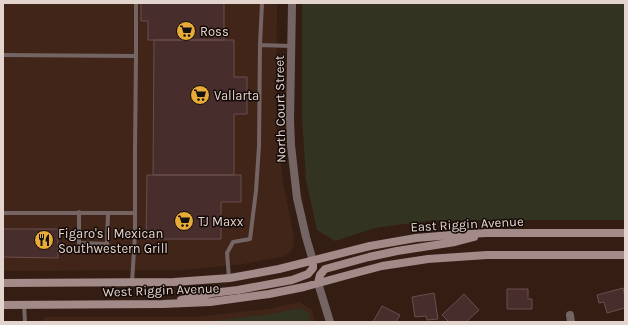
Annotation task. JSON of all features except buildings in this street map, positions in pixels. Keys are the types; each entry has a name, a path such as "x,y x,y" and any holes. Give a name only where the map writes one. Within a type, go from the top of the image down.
{"main road":[{"name":"East Riggin Avenue","path":"313,261 370,246 445,235 486,233 625,233"},
{"path":"486,233 454,242 369,257 325,268 320,275 318,283 382,266 417,260 487,255 625,255"},
{"name":"West Riggin Avenue","path":"3,284 186,282 230,278 268,272 313,261"},
{"path":"163,304 212,293 238,290 292,280 308,274 313,268 313,261"},
{"name":"West Riggin Avenue","path":"3,305 204,303 286,291 318,283"}],"street":[{"name":"North Court Street","path":"292,3 290,46 290,120 292,156 301,214 313,261"},
{"path":"318,283 330,322"}],"lane":[{"path":"132,282 135,234 136,3"},
{"path":"230,278 227,253 233,242 250,239 256,191 259,146 262,3"},
{"path":"260,45 290,46"},
{"path":"3,55 136,56"},
{"path":"79,212 79,244 108,244 108,213"},
{"path":"3,213 135,213"},
{"path":"24,305 25,322"}],"shaded area":[{"path":"3,3 277,3 276,126 284,187 294,237 291,252 285,256 243,264 183,270 3,271"},
{"path":"300,302 312,310 315,322 40,322 46,317 194,317 268,309"}],"green space":[{"path":"302,3 625,3 625,220 434,220 375,228 335,241 317,230 306,180 302,117"},
{"path":"301,308 309,313 311,322 207,322 270,314"}],"place":[{"name":"Ross","path":"186,31"},
{"name":"Vallarta","path":"200,95"},
{"name":"TJ Maxx","path":"184,221"},
{"name":"Figaro's | Mexican Southwestern Grill","path":"44,240"}]}
